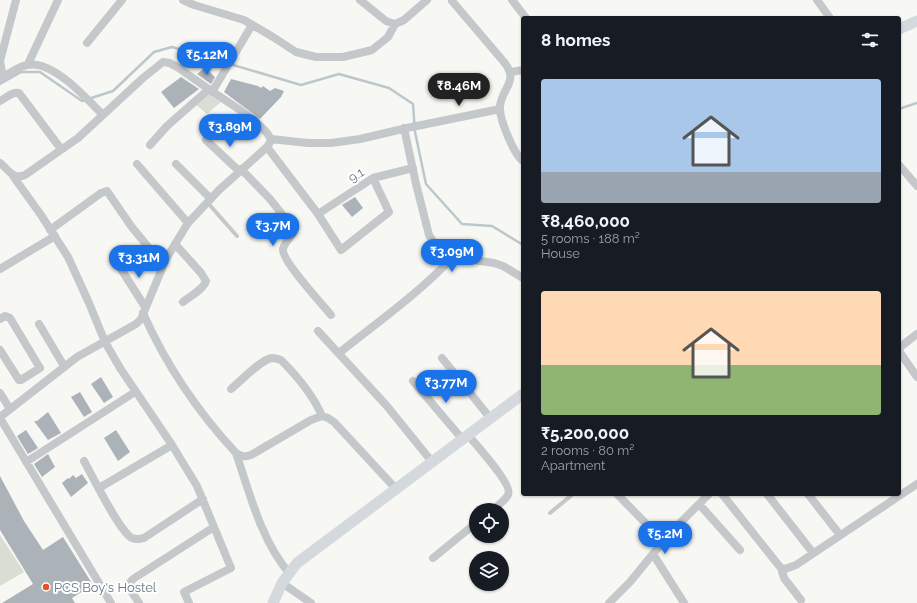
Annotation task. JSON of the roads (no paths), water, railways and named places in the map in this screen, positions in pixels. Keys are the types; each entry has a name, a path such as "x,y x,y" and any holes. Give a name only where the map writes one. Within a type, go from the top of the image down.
{"main road":[{"path":"901,27 917,22"},
{"path":"273,603 282,583 298,563 521,396"}],"street":[{"path":"16,0 0,61 1,78 28,64 41,66 58,74 82,94 103,115"},
{"path":"28,64 58,0"},
{"path":"88,43 122,0"},
{"path":"183,0 194,5 235,17 252,25 296,52 306,56 327,58 343,57 372,50 388,37 395,24 404,20 427,0"},
{"path":"360,0 386,21 395,24"},
{"path":"454,0 511,72 510,81 500,102 500,109 509,138 521,158"},
{"path":"512,0 524,16"},
{"path":"817,0 829,16"},
{"path":"150,146 167,126 220,80 252,25"},
{"path":"13,176 21,177 25,175 78,138 142,78 163,62 177,68 254,121 271,139 308,143 331,143 360,139 423,124 500,109"},
{"path":"511,72 521,70"},
{"path":"0,101 13,93 16,92 19,94 62,149"},
{"path":"406,128 413,168 432,242 444,254 453,257 494,263 503,266 521,277"},
{"path":"111,603 0,417 64,366 90,349 132,327 141,319 164,262 188,223 240,170 267,147 271,139"},
{"path":"206,140 270,199 292,227 293,233 283,248 285,258 292,269 331,315"},
{"path":"267,147 318,214 341,250 389,212 373,178"},
{"path":"0,163 13,176 68,257 105,342 135,392 172,445 197,486 203,499 231,568 184,592 189,603"},
{"path":"137,164 188,223"},
{"path":"176,164 209,201"},
{"name":"9.1","path":"318,214 373,178 413,168"},
{"path":"901,168 917,186"},
{"path":"0,269 53,233 101,193 107,191 131,226 164,262"},
{"path":"175,244 201,273 206,281 202,287 183,302"},
{"path":"339,353 405,300 453,257"},
{"path":"116,261 144,310 160,348 179,381 196,405 236,453 245,457 251,455 311,420 322,416 334,422 397,490"},
{"path":"0,319 6,316 10,318 40,366 39,369 21,380 18,379 0,350"},
{"path":"39,324 64,366"},
{"path":"318,331 386,405 433,463"},
{"path":"901,346 917,334"},
{"path":"901,354 917,377"},
{"path":"231,389 262,363 272,358 277,358 281,360 302,383 312,397 322,416"},
{"path":"442,358 491,419"},
{"path":"31,374 39,386"},
{"path":"413,381 502,477 510,492 499,503"},
{"path":"26,462 135,392"},
{"path":"0,393 10,409"},
{"path":"99,488 172,445"},
{"path":"236,453 248,490 265,532 276,556 289,573"},
{"path":"84,461 118,521 132,538 139,540 144,538 203,499"},
{"path":"901,495 917,484"},
{"path":"619,496 663,541"},
{"path":"609,603 630,582 663,541 707,496"},
{"path":"724,496 780,568 784,578 801,600"},
{"path":"769,496 813,553"},
{"path":"810,496 840,535"},
{"path":"780,568 790,568 899,496"},
{"path":"699,504 740,550"},
{"path":"139,603 129,588 129,584 133,579 214,527"},
{"path":"433,558 469,529"},
{"path":"653,554 684,603"},
{"path":"282,583 311,603"}],"lane":[{"path":"209,201 237,236"},
{"path":"550,512 570,496"}],"waterway":[{"path":"0,84 21,72 40,72 82,101 113,91 154,52 172,47 301,85 339,74 389,88 413,104 415,132 426,184 462,224 492,226 521,244"},
{"path":"901,108 917,103"}],"place":[{"name":"PCS Boy's Hostel","path":"46,587"}]}
